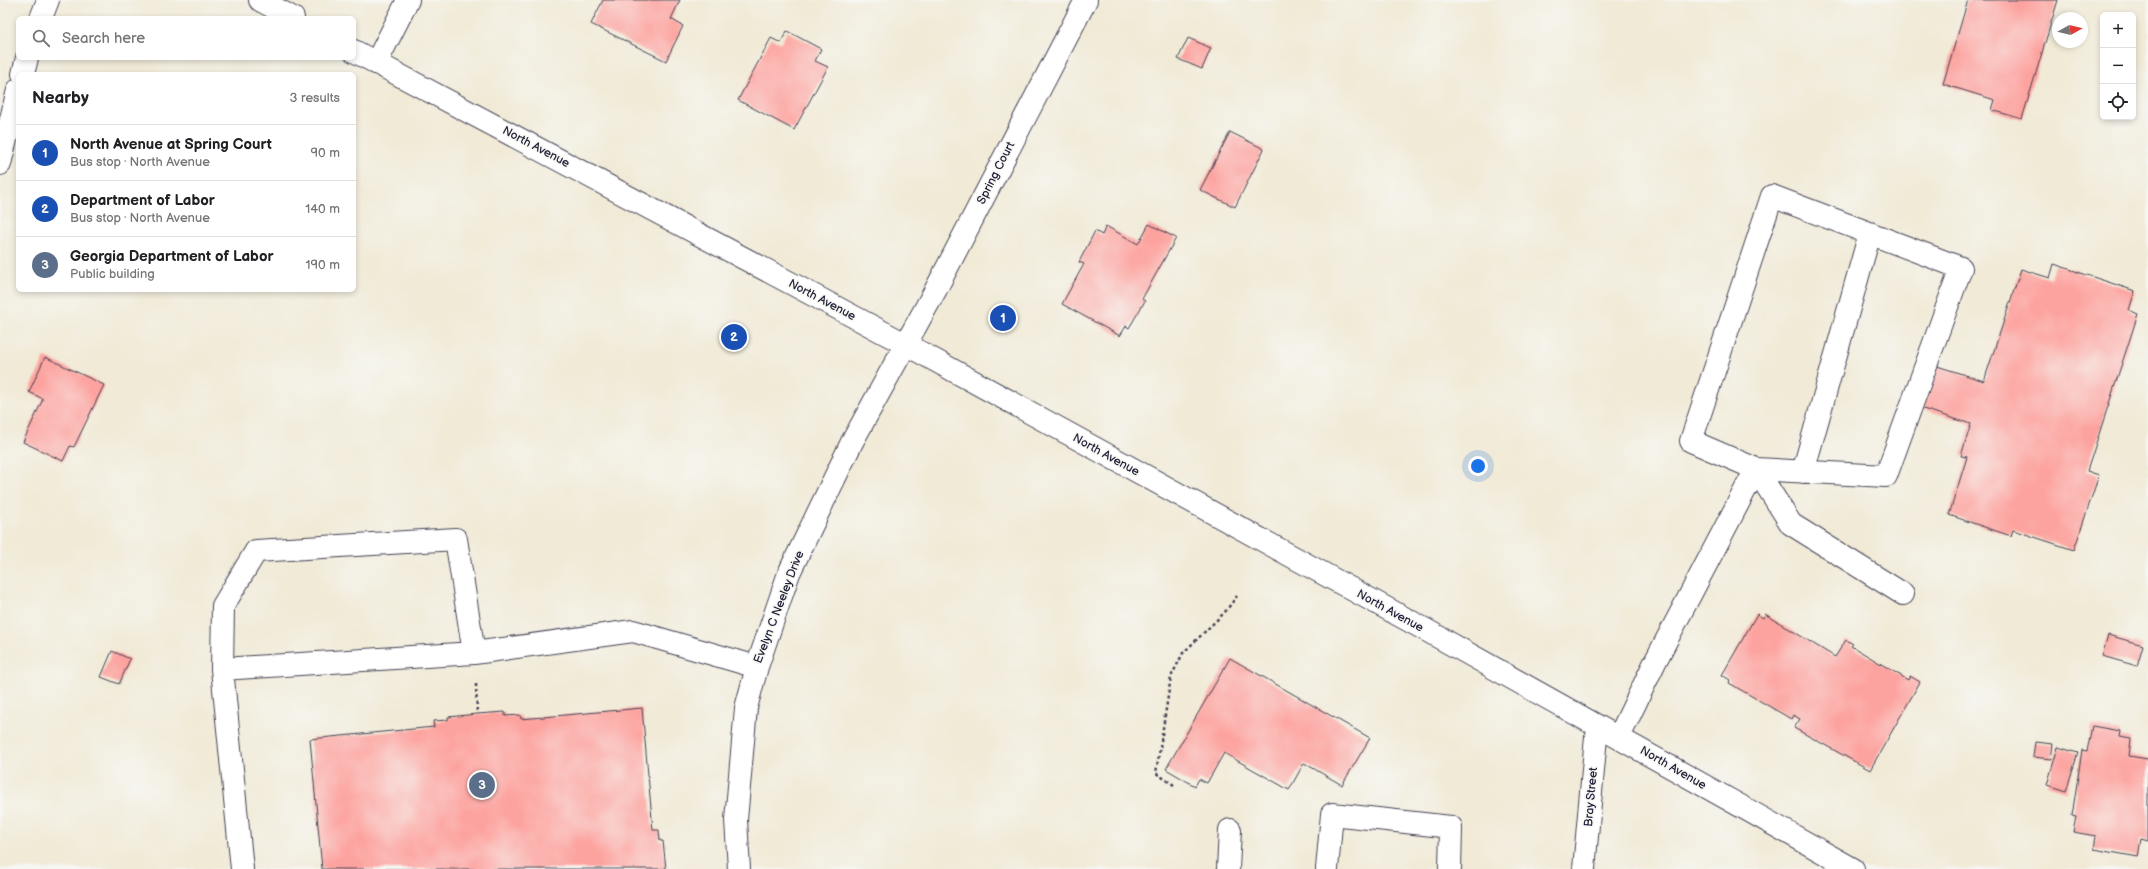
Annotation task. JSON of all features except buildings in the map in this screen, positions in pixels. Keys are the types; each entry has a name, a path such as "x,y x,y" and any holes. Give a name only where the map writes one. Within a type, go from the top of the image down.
{"main road":[{"path":"42,16 48,0"},
{"path":"260,0 289,16"},
{"path":"376,63 408,0"},
{"name":"Spring Court","path":"906,345 1086,0"},
{"name":"North Avenue","path":"356,51 906,345 1619,737 1853,869"},
{"path":"24,72 26,60"},
{"path":"0,164 16,98"},
{"path":"1772,196 1961,268 1886,476 1756,469 1691,441 1772,196"},
{"path":"1803,472 1870,233"},
{"name":"Evelyn C Neeley Drive","path":"739,869 736,820 746,708 757,667 789,573 852,442 906,345"},
{"path":"1756,469 1791,524 1903,594"},
{"path":"1619,737 1655,662 1756,469"},
{"path":"242,869 222,669 223,606 256,551 456,539 474,653"},
{"path":"222,669 474,653 633,631 757,667"},
{"name":"Bray Street","path":"1584,869 1597,726"},
{"path":"1327,869 1332,814 1451,827 1450,869"},
{"path":"1228,869 1230,830"}],"path":[{"path":"1174,785 1156,773 1171,677 1183,653 1221,617 1237,596"},
{"path":"476,680 477,714"}],"place":[{"name":"North Avenue at Spring Court","path":"1003,318"},
{"name":"Department of Labor","path":"734,337"},
{"name":"Georgia Department of Labor","path":"482,785"}]}
